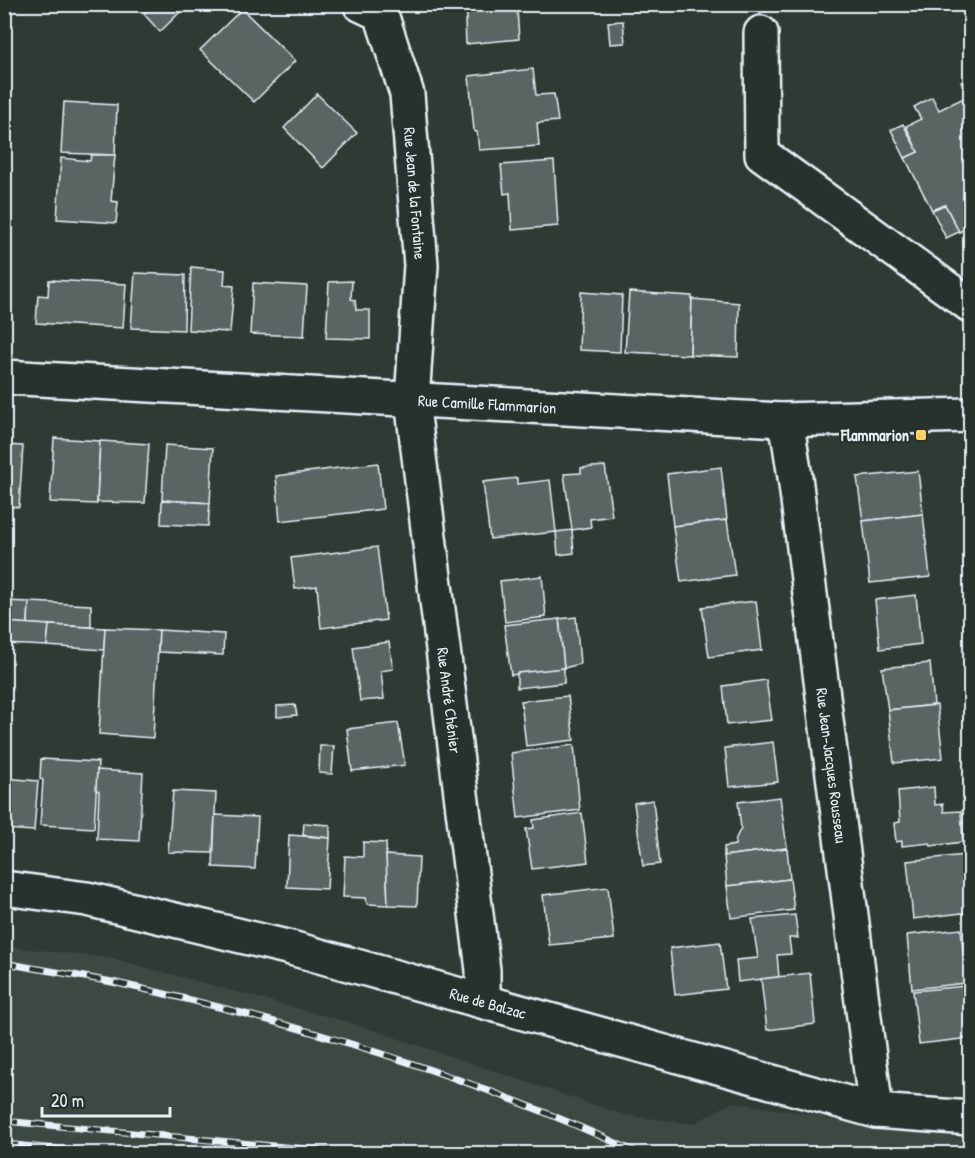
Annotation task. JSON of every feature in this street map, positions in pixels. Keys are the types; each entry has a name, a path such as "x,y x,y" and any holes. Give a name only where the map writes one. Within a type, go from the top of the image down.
{"street":[{"name":"Rue Jean de la Fontaine","path":"360,4 381,14 407,94 421,265 412,400"},
{"path":"761,33 762,154 970,305"},
{"name":"Rue Camille Flammarion","path":"4,377 781,420 970,415"},
{"name":"Rue André Chénier","path":"412,400 483,970 483,1001"},
{"name":"Rue Jean-Jacques Rousseau","path":"781,420 789,438 795,477 876,1111"},
{"name":"Rue de Balzac","path":"4,888 87,899 291,948 876,1111 970,1118"}],"shaded area":[{"path":"5,946 115,959 355,1024 624,1115 693,1124 733,1102 970,1140 970,1154 5,1154"}],"building":[{"path":"153,4 188,4 160,32 144,14"},
{"path":"466,4 512,4 513,9 517,9 519,39 466,44"},
{"path":"242,9 295,61 254,102 200,50"},
{"path":"623,21 625,43 610,44 608,22"},
{"path":"533,69 536,95 554,94 558,121 537,123 539,146 479,150 477,132 474,131 469,76"},
{"path":"970,78 970,227 959,232 945,205 932,210 905,158 918,152 906,126 921,119 914,107 932,97 939,110 968,96 961,82"},
{"path":"317,94 357,133 323,168 284,128"},
{"path":"64,102 117,105 115,155 61,153"},
{"path":"903,124 918,152 905,158 891,130"},
{"path":"91,155 115,155 111,201 118,202 116,223 57,219 61,158 90,161"},
{"path":"554,161 558,226 512,230 510,193 504,194 501,165"},
{"path":"945,205 959,232 946,238 932,210"},
{"path":"191,267 225,270 224,285 234,286 230,332 188,330"},
{"path":"135,273 185,275 184,330 131,328"},
{"path":"49,280 126,284 123,328 36,323 38,295 48,296"},
{"path":"352,281 351,299 355,300 356,310 370,310 370,339 326,338 329,282"},
{"path":"253,283 307,286 304,336 250,334"},
{"path":"581,292 622,295 620,352 579,350"},
{"path":"629,292 692,296 690,355 625,352"},
{"path":"692,299 739,303 738,357 690,355"},
{"path":"54,438 100,441 97,504 50,502"},
{"path":"100,441 149,444 145,503 97,502"},
{"path":"4,445 23,446 19,507 4,506"},
{"path":"165,445 213,448 210,503 162,500"},
{"path":"378,463 383,509 280,521 276,476"},
{"path":"605,466 612,516 590,519 591,527 572,530 564,474 581,473 581,468"},
{"path":"721,467 727,520 673,526 667,474"},
{"path":"918,471 923,514 863,521 857,477"},
{"path":"517,478 517,484 550,480 556,532 490,539 483,482"},
{"path":"162,500 210,503 208,526 161,524"},
{"path":"923,514 930,577 870,583 863,521"},
{"path":"727,520 735,575 681,582 673,526"},
{"path":"572,530 574,553 558,555 556,532"},
{"path":"377,547 386,620 321,628 317,586 295,589 291,558"},
{"path":"542,576 546,617 505,622 500,581"},
{"path":"916,595 921,644 880,649 875,600"},
{"path":"4,601 29,602 28,624 4,622"},
{"path":"756,601 762,650 709,657 702,607"},
{"path":"29,602 91,605 91,627 28,624"},
{"path":"576,617 580,664 564,668 559,619"},
{"path":"559,619 564,668 511,675 504,625"},
{"path":"4,622 49,625 47,646 4,644"},
{"path":"49,625 105,628 104,650 47,646"},
{"path":"105,628 159,630 153,738 99,734"},
{"path":"159,630 224,634 223,655 158,652"},
{"path":"389,642 393,669 381,671 384,699 360,701 353,647"},
{"path":"930,663 934,705 888,710 882,668"},
{"path":"564,668 564,683 517,688 517,673"},
{"path":"766,680 772,720 727,725 723,686"},
{"path":"568,696 574,740 526,746 521,701"},
{"path":"295,705 297,715 277,717 277,706"},
{"path":"937,705 943,758 894,763 888,710"},
{"path":"398,723 405,765 352,771 347,729"},
{"path":"773,742 778,782 729,787 725,748"},
{"path":"574,745 580,810 518,818 511,753"},
{"path":"320,746 334,746 332,774 319,773"},
{"path":"41,759 98,762 94,828 40,825 43,780 40,779"},
{"path":"97,770 143,773 139,841 97,839 99,791 96,790"},
{"path":"4,778 38,781 34,831 4,829"},
{"path":"934,787 935,805 943,804 944,812 961,811 963,842 931,846 930,843 902,846 902,841 896,842 894,823 900,822 898,791"},
{"path":"173,791 216,793 213,853 168,852"},
{"path":"780,797 787,848 724,856 724,847 735,845 741,828 738,802"},
{"path":"653,800 660,864 643,866 634,803"},
{"path":"582,813 588,862 532,869 526,829 534,828 533,820"},
{"path":"215,815 258,817 255,869 213,867"},
{"path":"304,823 330,825 330,838 303,835"},
{"path":"289,835 330,838 327,889 287,887"},
{"path":"363,842 386,843 388,905 367,904 366,898 343,897 345,856 363,857"},
{"path":"787,848 790,879 727,886 724,856"},
{"path":"386,855 419,857 417,906 388,905"},
{"path":"965,855 970,891 970,912 913,919 907,861"},
{"path":"790,879 794,910 731,918 727,886"},
{"path":"608,887 614,939 549,945 543,895"},
{"path":"795,915 798,938 789,938 791,954 777,955 779,977 738,982 736,960 758,958 752,919"},
{"path":"961,929 966,983 912,989 907,935"},
{"path":"720,942 726,989 675,995 670,948"},
{"path":"810,973 815,1024 767,1030 761,979"},
{"path":"966,986 970,1038 919,1044 913,991"}],"railway":[{"path":"4,963 121,984 188,999 320,1035 514,1100 640,1154"},
{"path":"4,1121 359,1154"},
{"path":"4,1144 107,1154"}],"place":[{"name":"Flammarion","path":"921,435"}]}
